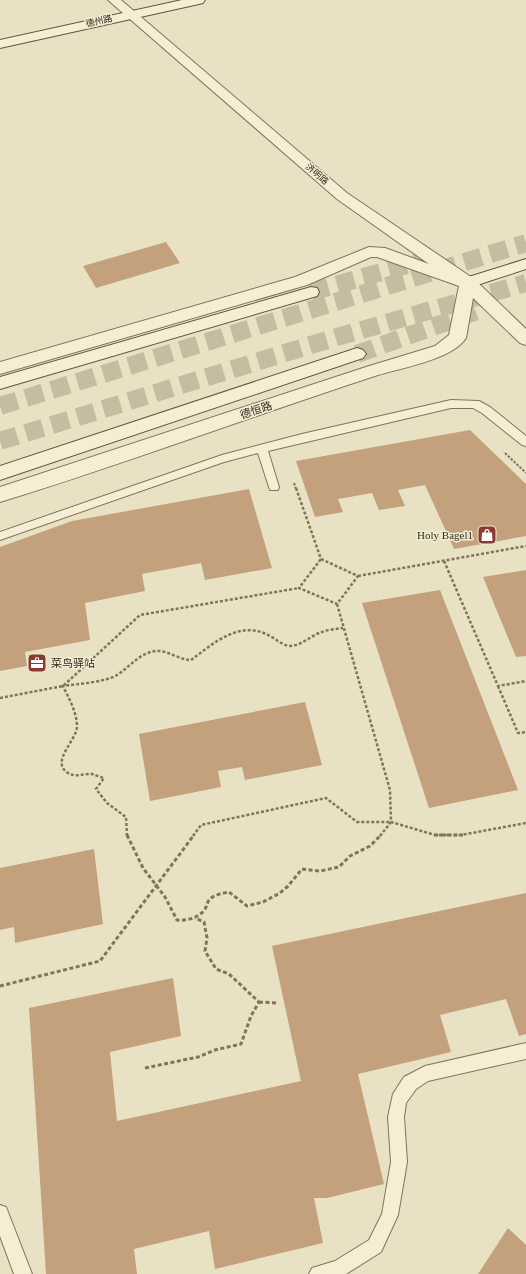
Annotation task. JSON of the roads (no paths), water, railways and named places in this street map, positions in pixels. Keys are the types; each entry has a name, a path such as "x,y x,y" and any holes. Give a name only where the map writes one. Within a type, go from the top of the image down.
{"street":[{"name":"德州路","path":"0,44 144,0"},
{"name":"德州路","path":"0,32 121,7 199,0"},
{"name":"济明路","path":"121,7 342,196 468,283 526,339"},
{"path":"0,368 301,281 369,252 379,252 468,283 526,264"},
{"name":"德恒路","path":"0,495 372,371 441,350 457,338 468,283"},
{"path":"0,383 311,292"},
{"path":"0,473 357,354"}],"lane":[{"path":"0,536 222,459 262,448 450,404 474,404 486,410 526,442"},
{"path":"262,448 274,487"},
{"path":"318,1274 338,1269 375,1246 390,1215 399,1162 396,1117 399,1100 410,1083 425,1074 526,1051"},
{"path":"0,1213 23,1274"}],"tunnel":[{"path":"0,406 526,243"},
{"path":"311,292 431,258"},
{"path":"0,441 337,337 526,283"},
{"path":"357,354 480,310"}],"place":[{"name":"Holy Bagel1","path":"487,535"},
{"name":"菜鸟驿站","path":"37,663"}]}
